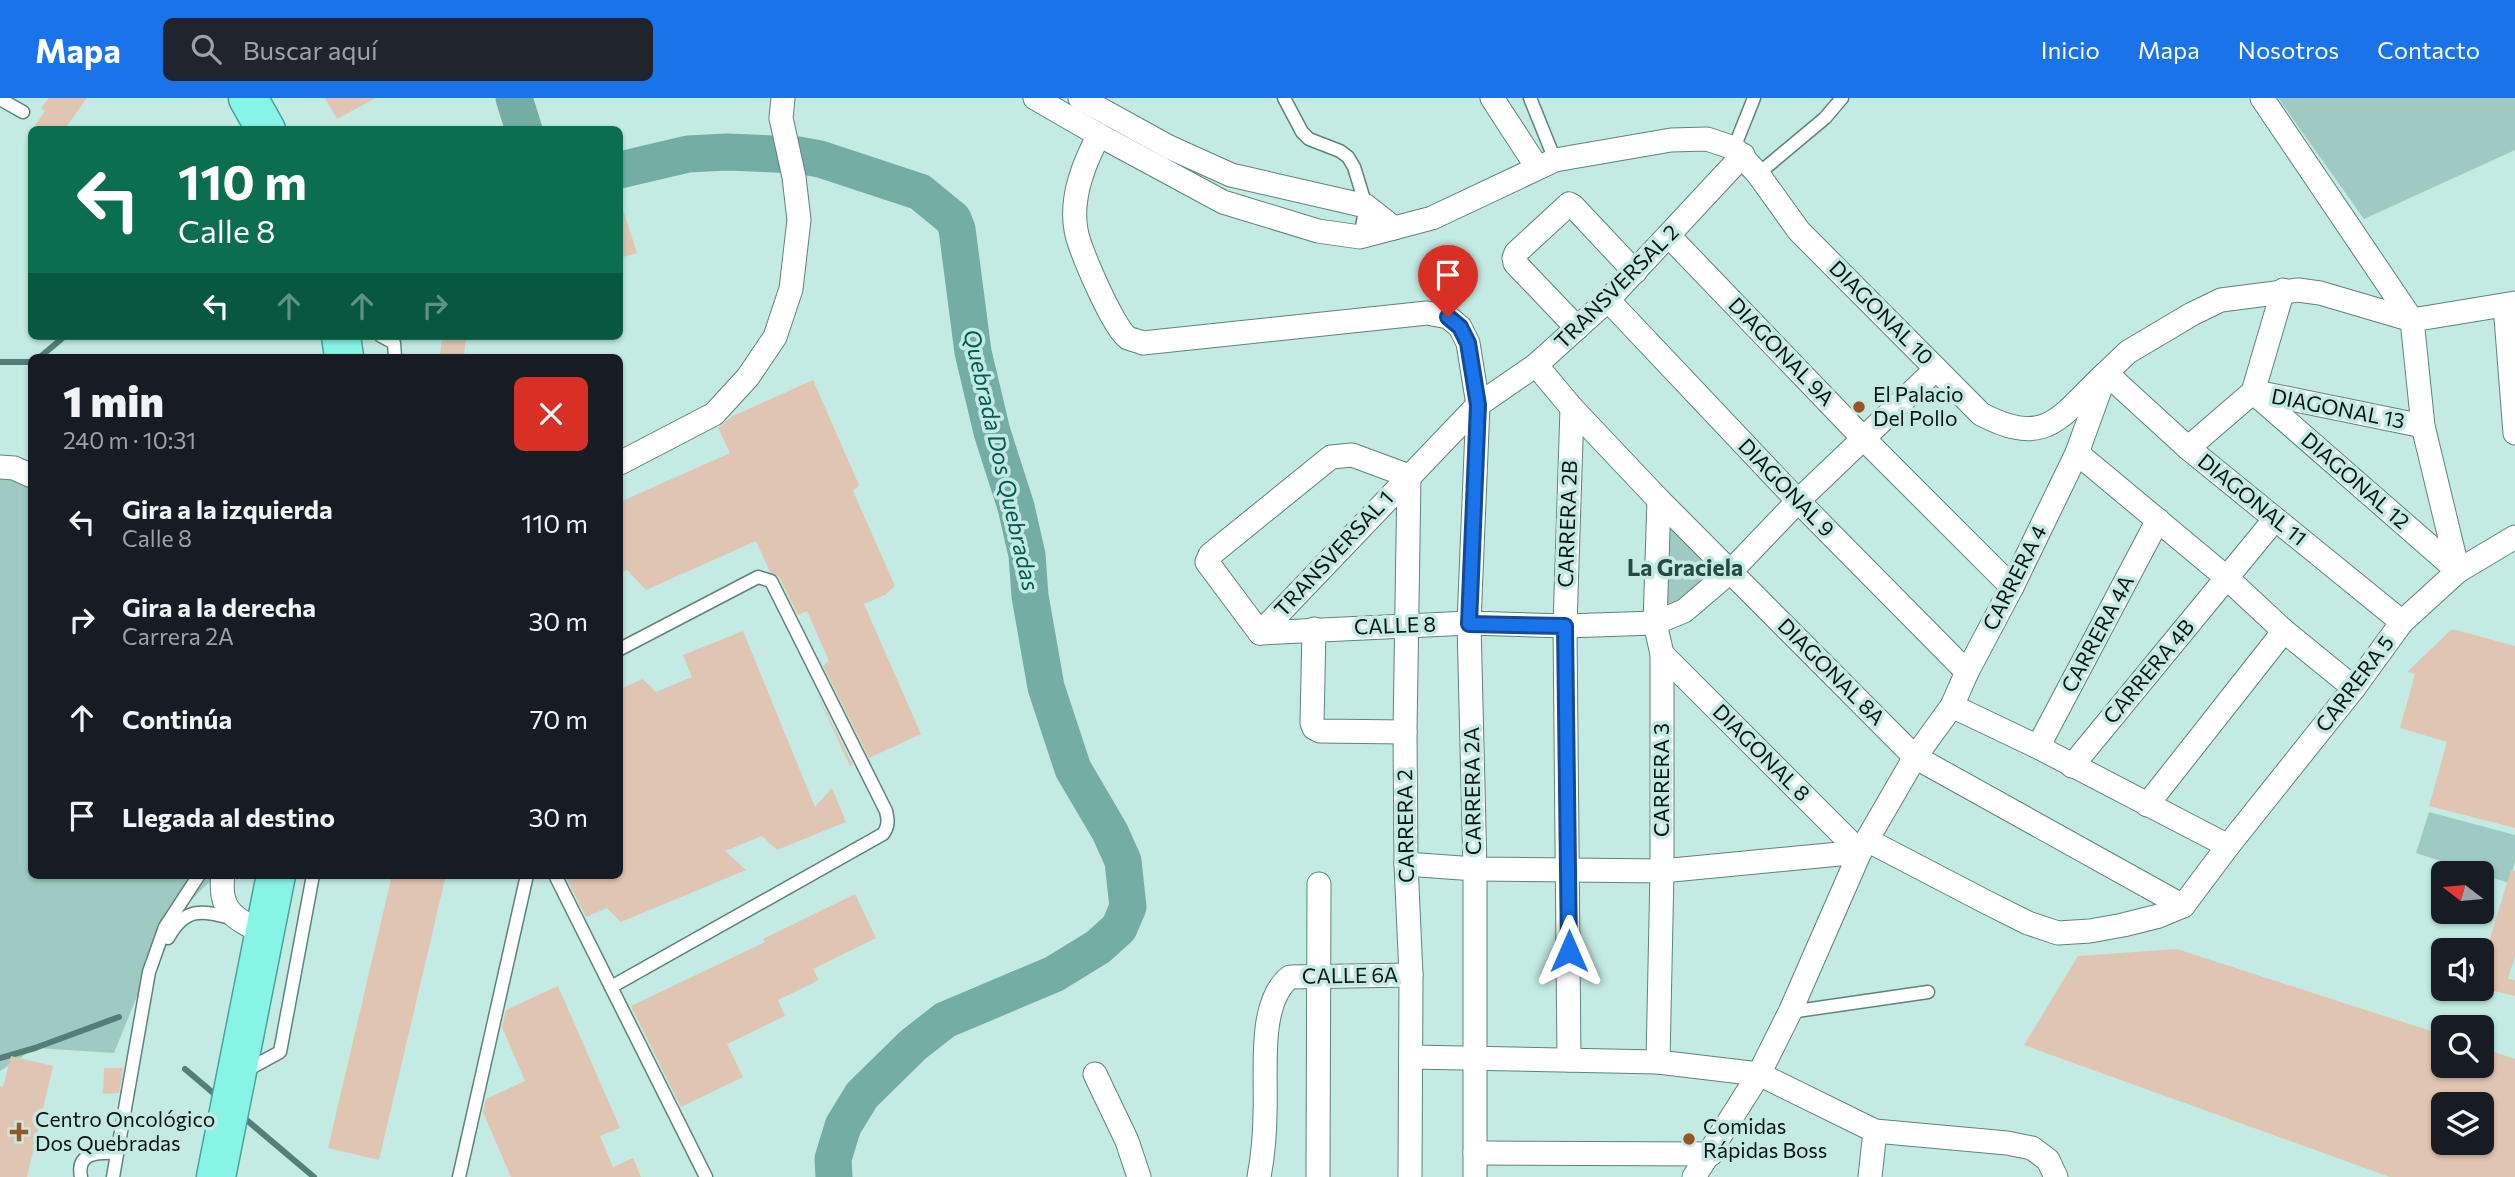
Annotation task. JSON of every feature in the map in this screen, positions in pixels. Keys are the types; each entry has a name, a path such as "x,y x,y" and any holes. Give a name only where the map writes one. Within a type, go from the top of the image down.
{"highway":[{"path":"248,98 264,126"},
{"path":"216,1177 231,1099 250,926 274,879"}],"street":[{"path":"1035,98 1223,202 1318,231 1360,237 1432,218 1546,164 1671,140 1707,139 1738,151"},
{"path":"1080,98 1169,147 1231,175 1366,206 1394,228"},
{"path":"1492,98 1546,164"},
{"path":"2262,98 2412,320 2423,426 2458,571"},
{"path":"623,461 714,414 748,377 775,337 791,289 799,220 782,108"},
{"name":"CARRERA 2A","path":"1099,135 1087,157 1076,193 1076,230 1107,307 1127,337 1143,343 1427,313 1448,317 1460,327 1468,343 1478,405 1469,624 1475,869 1475,1177"},
{"name":"DIAGONAL 10","path":"1738,151 1758,173 1799,231 1981,414 2003,426 2030,430 2048,426 2106,373"},
{"name":"TRANSVERSAL 2","path":"1409,476 1478,405 1536,365 1608,300 1670,236 1738,151"},
{"path":"1577,328 1515,263 1516,253 1569,205 1573,206 1635,272"},
{"name":"DIAGONAL 9A","path":"1670,236 1863,438 2012,587"},
{"path":"2188,448 2253,392 2283,290"},
{"name":"CARRERA 4","path":"1694,1177 1711,1154 1759,1074 1790,1012 1863,846 1915,757 1952,706 2077,453 2106,373 2128,352 2221,300 2283,290 2320,293 2412,320"},
{"name":"DIAGONAL 9","path":"1608,300 1798,501 1967,672"},
{"path":"2412,320 2510,304 2515,433"},
{"name":"DIAGONAL 8A","path":"1536,365 1572,408 1659,500 1732,570 1915,757 2183,906"},
{"path":"1656,623 1684,611 1732,570 1798,501 1936,369"},
{"name":"DIAGONAL 11","path":"2106,373 2188,448 2402,622"},
{"name":"DIAGONAL 13","path":"2253,392 2423,426"},
{"name":"DIAGONAL 12","path":"2253,392 2458,571"},
{"name":"CARRERA 2B","path":"1569,1060 1565,626 1572,408"},
{"path":"2077,453 2354,688"},
{"path":"1260,633 1207,562 1210,555 1331,457 1352,455 1409,476"},
{"path":"0,467 14,468 28,475"},
{"name":"CARRERA 2","path":"1409,476 1405,732 1406,864 1411,975 1410,1177"},
{"name":"TRANSVERSAL 1","path":"1260,633 1409,476"},
{"name":"CARRERA 3","path":"1658,1062 1662,871 1662,654 1656,623 1659,500"},
{"name":"CARRERA 4B","path":"2071,766 2275,519"},
{"name":"CARRERA 4A","path":"2038,747 2158,520"},
{"name":"CARRERA 5","path":"2183,906 2354,688 2402,622 2458,571 2515,537"},
{"name":"CALLE 8","path":"1260,633 1405,625 1565,626 1656,623"},
{"path":"1314,629 1314,728 1320,731 1405,732"},
{"path":"2147,805 2284,631"},
{"name":"DIAGONAL 8","path":"1662,654 1863,846 2028,923 2058,933 2123,925 2159,916 2183,906"},
{"path":"1952,706 2038,747 2228,846"},
{"path":"1406,864 1475,869 1662,871 1863,846"},
{"path":"222,879 221,888 225,906 250,926"},
{"path":"1318,1177 1319,884"},
{"name":"CALLE 6A","path":"1259,1177 1264,1144 1269,1013 1279,985 1290,977 1411,975"},
{"path":"1411,1057 1658,1062 1759,1074 1875,1131 2007,1143 2032,1148 2048,1160 2056,1177"},
{"path":"1095,1074 1128,1141 1139,1177"},
{"path":"1870,1177 1875,1131"},
{"path":"1475,1153 1711,1154"}],"lane":[{"path":"1284,98 1302,132 1309,139 1340,151 1354,167 1366,206 1360,237"},
{"path":"1530,98 1546,164"},
{"path":"1738,151 1754,98"},
{"path":"1758,173 1825,118 1842,98"},
{"path":"0,99 23,112"},
{"path":"611,987 883,834 888,827 888,820 874,787 768,578 758,577 623,647"},
{"path":"113,1177 149,972 165,927 195,879"},
{"path":"231,1099 280,1052 312,879"},
{"path":"459,1177 526,879"},
{"path":"557,879 706,1177"},
{"path":"149,972 172,929 188,914 202,911 250,926"},
{"path":"1790,1012 1928,992"},
{"path":"81,1177 81,1164 87,1156 96,1152 117,1153"}],"green space":[{"path":"2278,98 2515,98 2515,150 2364,219"},
{"path":"0,467 28,475 28,879 212,879 165,927 114,1053 35,1048 0,1071"},
{"path":"1659,500 1732,570 1655,623"},
{"path":"2429,812 2515,835 2515,861 2509,883 2494,878 2494,861 2441,861 2416,853"}],"building":[{"path":"49,98 87,98 67,126 35,126 45,111 41,108"},
{"path":"325,98 376,98 337,119"},
{"path":"623,210 637,253 623,257"},
{"path":"442,340 466,340 464,354 440,354"},
{"path":"813,380 859,485 853,491 895,586 885,595 864,604 921,734 869,758 823,666 829,661 807,611 798,615 779,577 770,572 756,541 646,590 627,570 623,572 623,501 730,453 718,428 731,417"},
{"path":"2452,629 2515,646 2515,828 2429,806 2447,742 2400,728 2415,674 2407,672"},
{"path":"743,631 815,807 832,788 846,822 777,850 762,836 725,851 746,870 621,922 607,908 586,917 567,879 623,879 623,688 643,679 656,692 692,677 683,655"},
{"path":"816,692 853,765 850,766"},
{"path":"2511,870 2515,871 2515,956 2508,979 2515,980 2515,996 2494,991 2494,938 2490,938"},
{"path":"391,879 445,879 379,1160 328,1148"},
{"path":"855,894 876,938 813,969 819,980 778,1000 785,1016 727,1044 743,1077 681,1107 631,1006 765,942 763,939"},
{"path":"2177,949 2431,1031 2431,1078 2494,1078 2494,1052 2515,1059 2515,1177 2390,1177 2024,1045 2078,956"},
{"path":"558,986 620,1128 600,1136 613,1167 633,1158 641,1177 511,1177 483,1112 486,1099 525,1081 502,1027 506,1010"},
{"name":"Centro Oncológico Dos Quebradas","path":"11,1056 53,1066 27,1177 0,1177 0,1086 3,1087"},
{"path":"104,1068 123,1068 119,1093 103,1094"}],"waterway":[{"name":"Quebrada Dos Quebradas","path":"514,98 523,126"},
{"name":"Quebrada Dos Quebradas","path":"623,169 688,154 727,152 798,155 820,159 920,192 953,219 957,229 973,352 992,432 1016,507 1027,555 1030,596 1046,687 1073,769 1110,832 1123,861 1128,907 1119,928 1098,947 1054,974 945,1020 913,1045 862,1095 843,1126 833,1159 834,1177"},
{"path":"44,354 60,340"},
{"path":"0,362 28,362"},
{"path":"0,1058 119,1017"},
{"path":"185,1069 218,1097"},
{"path":"243,1117 314,1177"}],"place":[{"name":"El Palacio Del Pollo","path":"1859,407"},
{"name":"Centro Oncológico Dos Quebradas","path":"19,1132"},
{"name":"Comidas Rápidas Boss","path":"1689,1139"}],"district":[{"name":"La Graciela","path":"1685,568"}],"route":[{"path":"1448,317 1460,327 1468,343 1478,405 1469,624 1565,626 1569,951"}]}
